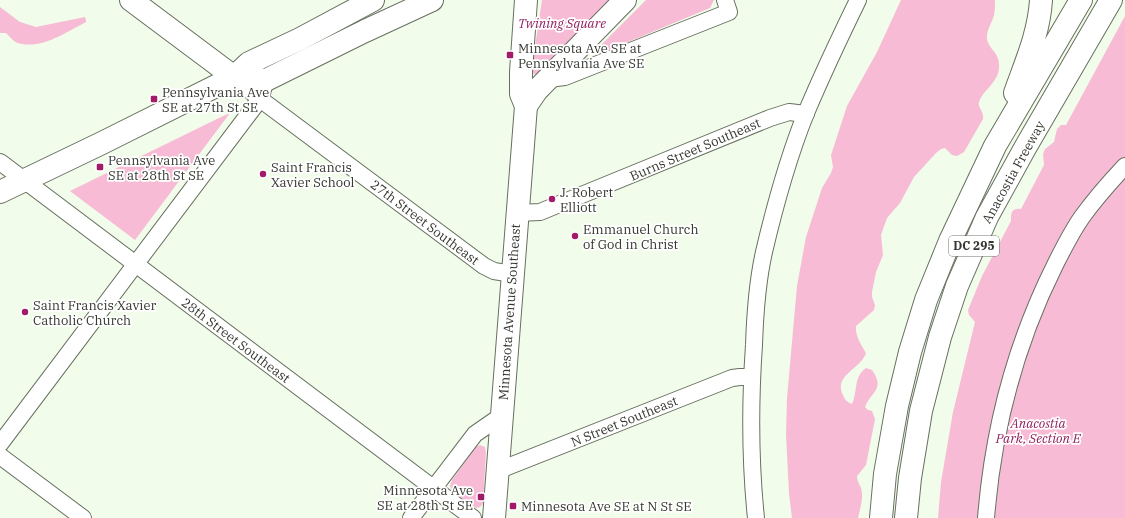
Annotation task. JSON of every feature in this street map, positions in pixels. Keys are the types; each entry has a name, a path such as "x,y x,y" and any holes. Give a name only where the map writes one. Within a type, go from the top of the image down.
{"main road":[{"path":"131,0 234,77 263,90 365,30 432,0"},
{"path":"0,192 234,77 249,63 373,0"},
{"name":"Minnesota Avenue Southeast","path":"494,518 526,106 522,94 521,72 526,0"},
{"name":"Minnesota Avenue Southeast","path":"526,106 537,90 548,78 625,0"},
{"path":"995,146 1031,49 1037,28 1041,0"},
{"name":"Anacostia Freeway","path":"881,518 886,474 897,406 910,352 924,308 950,241 995,146 1081,0"},
{"name":"Anacostia Freeway","path":"906,518 910,478 921,411 940,337 957,286 987,217 1025,148 1111,0"}],"street":[{"path":"548,78 565,77 729,12 725,0"},
{"path":"756,518 751,446 752,377 758,289 764,253 781,186 806,114 858,0"},
{"path":"0,444 136,264 263,90"},
{"name":"27th Street Southeast","path":"263,90 484,266 497,272 512,274"},
{"name":"Burns Street Southeast","path":"517,213 540,212 770,118 789,112 806,114"},
{"name":"28th Street Southeast","path":"0,162 473,518"},
{"path":"986,518 991,468 1001,418 1010,383 1032,315 1048,279 1081,218 1105,187 1125,166"},
{"name":"N Street Southeast","path":"498,471 732,378 752,377"},
{"path":"411,518 474,434 501,416"},
{"path":"0,456 83,518"}],"green space":[{"name":"Twining Square","path":"542,0 617,0 537,75 531,73"},
{"name":"Twining Square","path":"646,0 714,0 710,8 599,54 595,51"},
{"path":"901,0 995,0 993,18 988,30 987,39 998,58 998,72 994,82 979,102 983,119 964,152 957,156 952,155 945,148 936,153 914,177 900,203 887,218 881,235 883,255 876,272 872,292 875,305 874,310 856,326 857,337 866,353 859,364 845,377 841,388 845,400 852,404 857,380 866,368 872,370 878,382 876,390 865,407 872,411 875,419 866,465 857,476 862,495 858,518 792,518 786,435 787,398 797,286 806,237 822,188 833,167 831,155 847,106 877,52"},
{"path":"0,7 20,22 36,27 85,17 86,22 54,39 27,45 18,43 6,33 0,33"},
{"name":"Anacostia Park, Section E","path":"1125,16 1125,518 938,518 941,482 953,412 975,322 969,315 968,310 982,276 1011,221 1013,210 1021,209 1044,165 1043,154 1045,149 1054,142 1057,129 1061,125 1066,125"},
{"path":"230,113 135,240 70,191 219,118"},
{"path":"480,445 485,447 486,453 483,504 476,508 452,491 450,486 452,480 476,447"}],"place":[{"name":"Minnesota Ave SE at Pennsylvania Ave SE","path":"510,55"},
{"name":"Pennsylvania Ave SE at 27th St SE","path":"154,99"},
{"name":"Pennsylvania Ave SE at 28th St SE","path":"100,167"},
{"name":"Saint Francis Xavier School","path":"263,174"},
{"name":"J. Robert Elliott","path":"552,199"},
{"name":"Emmanuel Church of God in Christ","path":"575,236"},
{"name":"Saint Francis Xavier Catholic Church","path":"25,312"},
{"name":"Minnesota Ave SE at 28th St SE","path":"481,497"},
{"name":"Minnesota Ave SE at N St SE","path":"513,506"}]}
